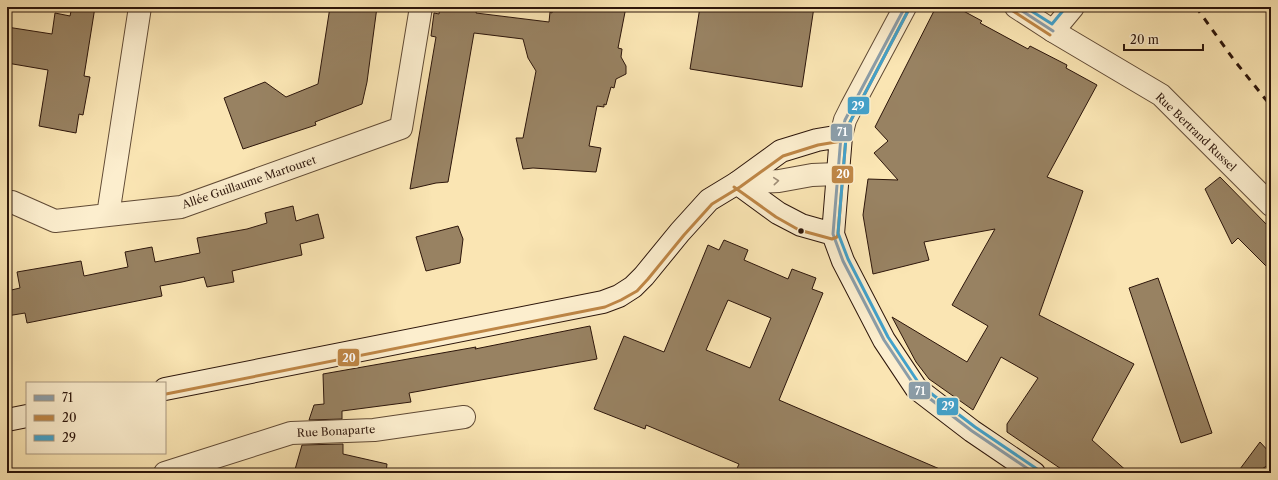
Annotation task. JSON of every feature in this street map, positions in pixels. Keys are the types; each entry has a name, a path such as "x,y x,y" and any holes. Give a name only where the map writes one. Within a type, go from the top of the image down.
{"street":[{"path":"12,202 55,221 108,215 140,7"},
{"name":"Allée Guillaume Martouret","path":"108,215 181,207 401,128 421,7"},
{"path":"905,7 845,120 841,136 833,234 843,261 884,340 916,388 972,431 1034,473"},
{"name":"Rue Bertrand Russel","path":"1016,7 1053,31 1162,95 1271,205"},
{"path":"1053,31 1073,7"},
{"path":"166,389 603,302 619,296 633,287 709,200 737,183 781,151 817,140 841,136"},
{"path":"737,183 779,181 812,175 837,174"},
{"path":"737,183 778,213 801,225 833,234"},
{"path":"7,420 26,416"},
{"name":"Rue Bonaparte","path":"165,473 292,434 374,430 464,417"}],"building":[{"path":"72,7 95,7 84,76 90,77 83,115 79,114 76,133 39,126 48,70 7,63 7,27 52,34 55,13 70,16"},
{"path":"330,7 377,7 367,82 362,104 315,122 316,125 243,149 224,98 265,82 286,97 318,84"},
{"path":"440,7 477,7 476,13 549,22 550,12 552,13 553,7 626,7 618,48 622,49 621,57 626,66 626,74 616,79 614,88 611,87 606,105 604,104 604,107 597,106 589,146 601,148 596,172 533,168 523,169 516,138 523,138 536,71 528,58 523,39 474,33 448,182 410,189 436,37 431,36 434,13 439,14"},
{"path":"700,7 814,7 802,87 690,69"},
{"path":"936,7 956,7 982,21 980,23 1028,49 1030,46 1067,65 1066,68 1097,85 1047,177 1083,191 1039,315 1134,364 1092,440 1129,473 1067,473 1007,432 1007,424 1038,378 1001,357 973,410 929,379 916,362 892,317 967,362 988,326 952,305 995,229 924,242 929,260 873,274 863,215 868,179 898,180 874,153 888,141 875,127"},
{"path":"1220,177 1271,229 1271,271 1238,238 1232,244 1205,189"},
{"path":"293,206 296,221 318,214 324,238 300,244 302,255 232,271 234,282 207,287 204,277 160,286 162,296 27,323 25,313 7,316 7,291 20,288 17,272 81,261 84,276 128,267 125,252 152,247 155,262 200,253 197,238 247,229 267,223 265,213"},
{"path":"458,226 463,239 460,263 426,271 416,237"},
{"path":"724,240 748,250 744,260 788,279 792,269 816,278 812,289 823,293 779,400 949,473 735,473 739,464 646,425 645,429 594,409 624,336 664,352 708,245 719,250","holes":["728,300 771,318 750,368 706,350"]},
{"path":"1158,278 1212,433 1181,443 1129,288"},
{"path":"590,326 597,359 409,393 411,402 342,411 342,419 309,420 314,405 324,404 323,374 476,347 475,349"},
{"path":"1260,442 1271,454 1271,463 1256,473 1237,473"},
{"path":"343,444 343,454 387,464 386,473 294,473 302,445"}],"railway":[{"path":"1196,7 1234,60 1271,106"}],"transit line":[{"name":"71","path":"905,7 845,120 841,136 833,234 843,261 884,340 916,388 972,431 1034,473"},
{"name":"71","path":"1016,7 1053,31"},
{"name":"29","path":"1025,7 1052,24 1066,7"},
{"name":"20","path":"734,187 776,217 799,230 832,239 837,237 846,137 850,122 909,9"},
{"name":"29","path":"909,9 850,122 846,137 838,233 848,259 888,337 920,385 975,427 1037,469"},
{"name":"20","path":"1013,11 1050,35"},
{"name":"20","path":"166,394 605,307 637,291 712,204 740,187 783,156 818,145 842,141"}]}
